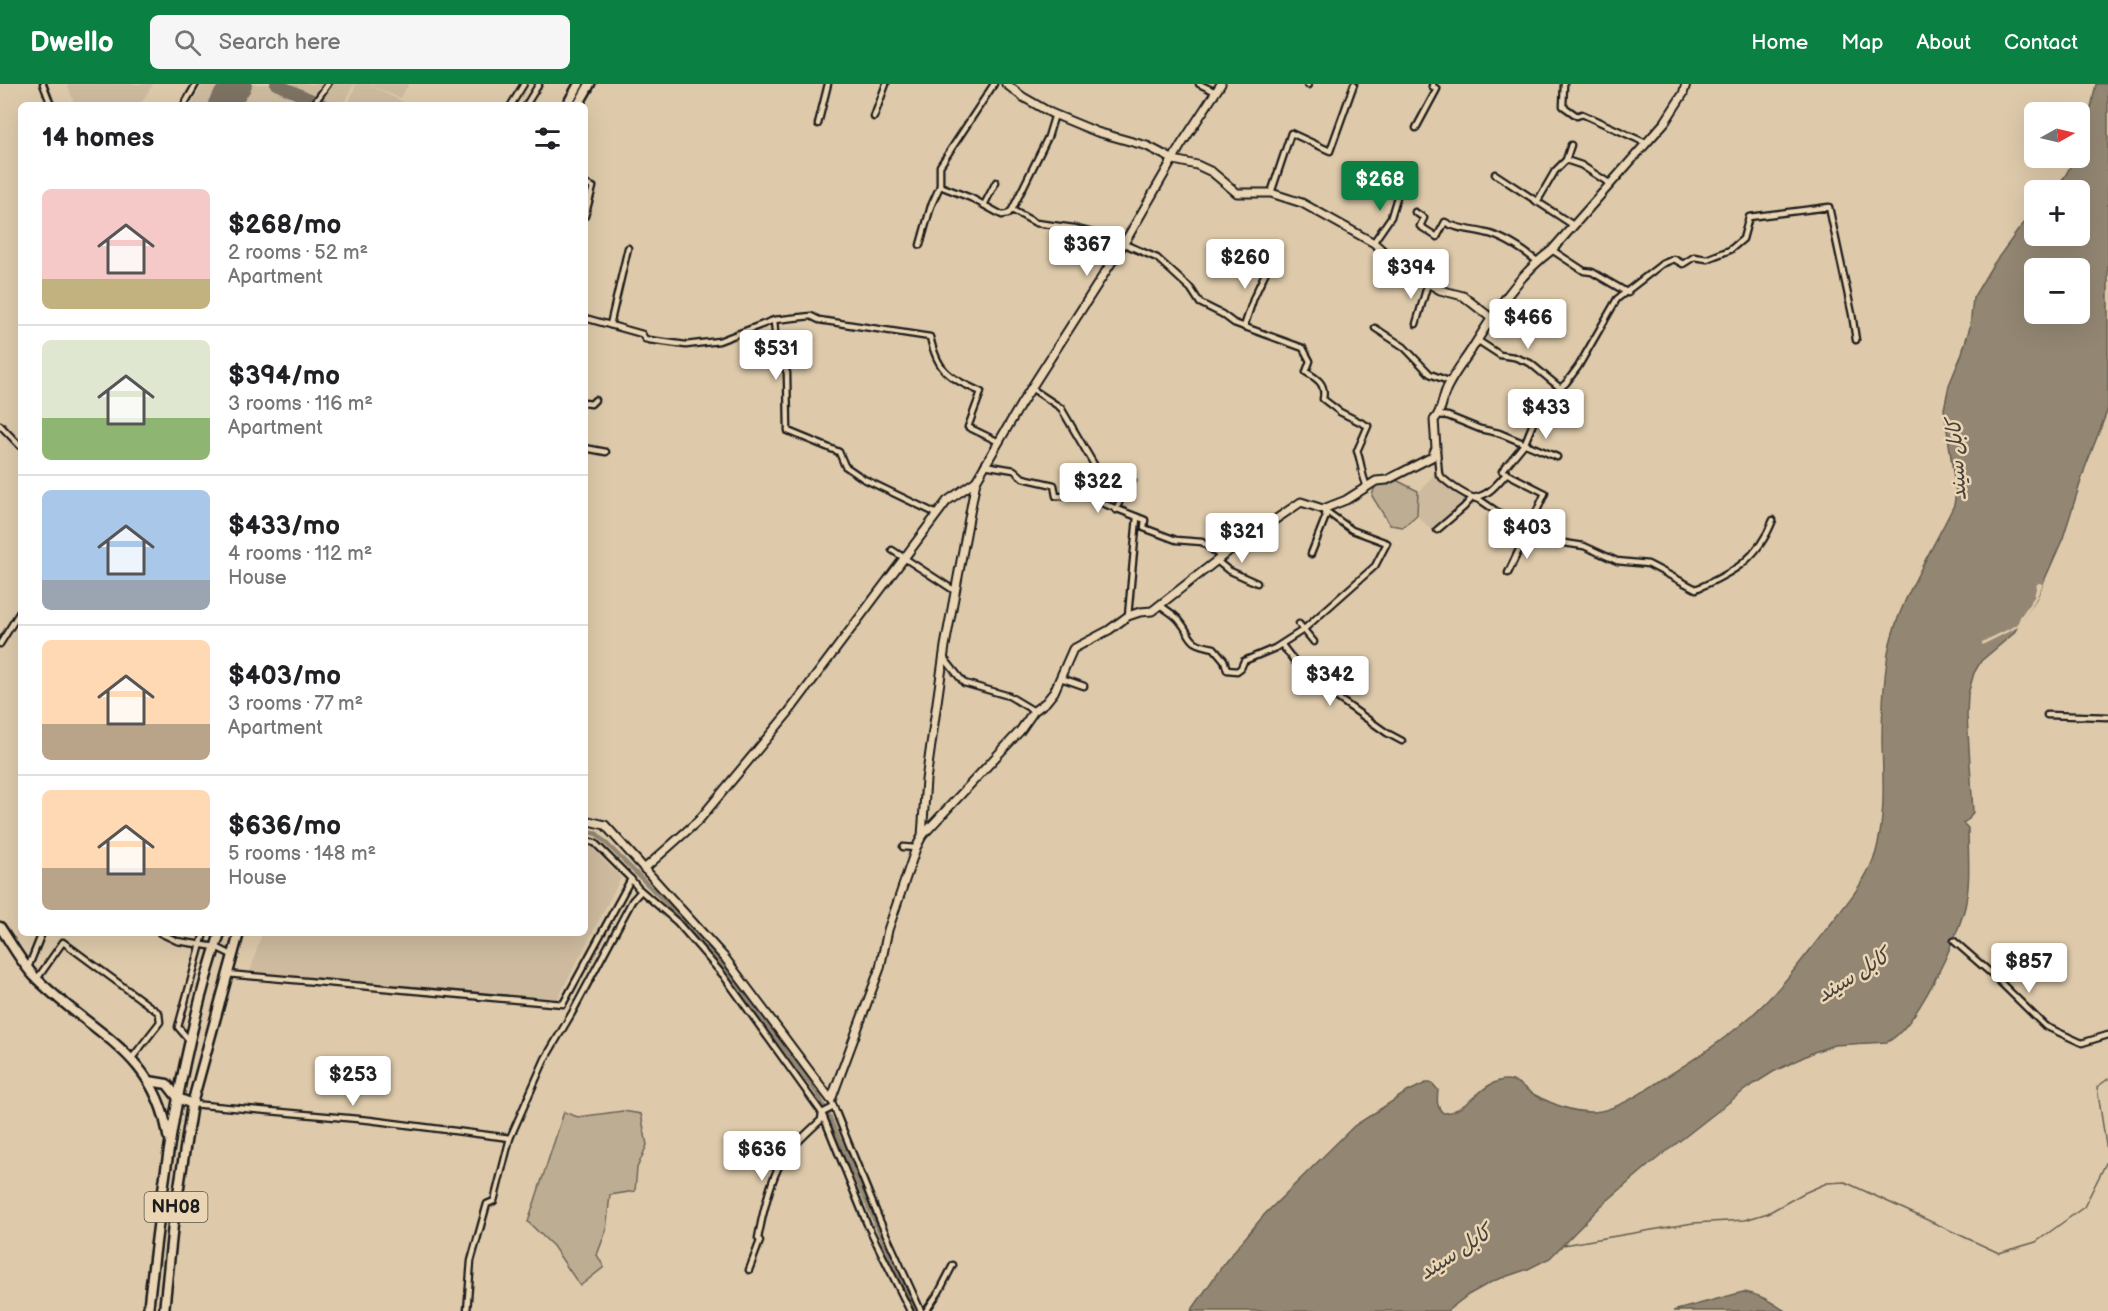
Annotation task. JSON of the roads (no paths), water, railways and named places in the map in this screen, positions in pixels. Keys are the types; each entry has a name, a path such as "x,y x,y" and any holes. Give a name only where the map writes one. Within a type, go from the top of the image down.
{"highway":[{"path":"569,102 579,84"},
{"path":"580,102 590,84"},
{"path":"0,927 37,979 72,1011 121,1047 132,1058 149,1081 166,1122 169,1141"},
{"name":"NH08","path":"148,1311 169,1141 191,1042 219,936"},
{"name":"NH08","path":"164,1311 173,1225 192,1104 238,936"},
{"path":"149,1081 167,1084 178,1098 192,1104"}],"street":[{"path":"43,84 50,102"},
{"path":"186,102 196,84"},
{"path":"315,102 328,84"},
{"path":"513,102 524,84"},
{"path":"528,102 539,84"},
{"path":"818,124 828,84"},
{"path":"874,117 886,84"},
{"path":"920,245 931,206 940,186 940,166 994,84"},
{"path":"1006,84 1023,97 1055,114 1097,132 1147,146 1174,160 1197,165 1212,172 1237,193 1271,194 1302,203 1373,243 1402,269 1440,290 1464,296 1491,318"},
{"path":"1199,84 1216,92"},
{"path":"922,836 926,780 944,658 976,481 1031,388 1221,84"},
{"path":"1271,194 1291,134 1330,151 1354,84"},
{"path":"1416,128 1437,89 1432,86 1433,84"},
{"path":"1564,84 1563,106 1577,116 1582,114 1646,143"},
{"path":"1686,84 1683,94 1665,122 1552,250 1537,261 1517,283 1491,318 1450,382 1438,416 1434,420 1439,475 1472,498 1480,500 1526,534 1584,546 1617,561 1648,564 1696,589 1727,576 1744,562 1760,547 1773,520"},
{"path":"940,186 1002,215 1008,214 1026,184 1048,137 1055,114"},
{"path":"1537,202 1555,171 1566,160 1571,145"},
{"path":"1566,160 1581,165 1609,183"},
{"path":"1495,174 1573,225"},
{"path":"984,205 996,182"},
{"path":"588,185 593,187 588,205"},
{"path":"1373,243 1391,217 1400,188"},
{"path":"1508,573 1545,493 1502,471 1525,442 1540,406 1566,383 1578,367 1617,299 1662,264 1674,259 1683,264 1694,257 1707,259 1730,250 1743,239 1749,217 1829,207 1856,340"},
{"path":"1012,210 1036,223 1074,228 1108,237 1157,258 1191,289 1200,303 1244,327 1303,348 1310,361 1306,372 1319,380 1325,390 1323,399 1340,412 1368,426 1357,451 1363,465 1362,478 1367,486"},
{"path":"1415,212 1424,218 1420,226 1437,237 1445,222 1455,228 1488,233 1524,251 1537,261"},
{"path":"610,325 628,248"},
{"path":"1552,250 1584,271 1592,272 1628,292"},
{"path":"1244,327 1254,297 1270,263"},
{"path":"1416,324 1428,283"},
{"path":"588,319 642,334 645,339 686,345 719,341 774,320 811,316 819,320 930,337 934,357 948,376 981,392 968,427 999,442"},
{"path":"774,320 776,344 787,373 788,431 838,452 845,466 864,480 938,514"},
{"path":"1376,328 1404,347 1430,374 1450,382"},
{"path":"1477,340 1500,356 1514,357 1530,363 1559,387"},
{"path":"1031,388 1061,408 1096,468 1092,497"},
{"path":"588,404 595,400"},
{"path":"1438,416 1499,433 1557,457"},
{"path":"0,424 18,444"},
{"path":"1323,510 1346,500 1376,481 1387,480 1432,457 1436,448"},
{"path":"588,449 606,452"},
{"path":"984,465 1014,470 1023,478 1054,485 1056,496 1092,497 1116,510 1145,520 1144,528 1176,540 1202,542 1228,570 1257,583"},
{"path":"1437,530 1472,498 1481,497 1492,490 1507,473"},
{"path":"1116,510 1123,493 1133,480"},
{"path":"644,869 699,820 788,713 947,501 976,481"},
{"path":"749,1270 760,1241 758,1238 760,1224 781,1162 800,1139 821,1120 822,1113 832,1104 880,968 888,930 922,836 1020,731 1034,711 1046,702 1074,649 1109,630 1128,616 1152,611 1219,559 1301,502 1323,510 1352,530 1387,543 1375,566 1282,645 1244,661 1237,672 1227,670 1224,660 1214,648 1199,646 1191,640 1178,620 1160,605"},
{"path":"1311,554 1326,516 1323,510"},
{"path":"1128,616 1137,517"},
{"path":"892,550 955,591"},
{"path":"0,644 18,615"},
{"path":"1301,627 1314,642"},
{"path":"1282,645 1305,675 1387,733 1402,741"},
{"path":"944,658 964,683 1009,696 1034,711"},
{"path":"1060,678 1084,686"},
{"path":"2047,715 2108,717"},
{"path":"588,821 605,825 725,958 832,1104 880,1221 921,1311"},
{"path":"588,841 596,843 642,891 677,922 723,975 822,1113 867,1224 910,1311"},
{"path":"903,847 916,848"},
{"path":"227,974 564,1004 631,879"},
{"path":"467,1311 471,1261 487,1203 494,1201 510,1138 545,1059 573,1013 632,901 642,891"},
{"path":"28,968 41,936"},
{"path":"166,936 177,941 216,947 232,955"},
{"path":"191,1042 178,1027 203,936"},
{"path":"1954,941 2045,1026 2082,1043 2108,1035"},
{"path":"37,979 63,942 159,1013 160,1022 132,1058"},
{"path":"192,1104 369,1120 510,1138"},
{"path":"926,1311 953,1266"}],"water":[{"name":"کابل سيند","path":"2096,84 2108,84 2108,409 2085,468 2063,538 2037,597 2013,634 1981,661 1974,673 1968,694 1967,716 1973,812 1963,823 1968,828 1967,897 1954,940 1934,982 1910,1020 1898,1034 1887,1042 1834,1045 1773,1072 1746,1089 1649,1165 1601,1206 1550,1258 1528,1269 1493,1281 1468,1295 1447,1311 1191,1311 1225,1262 1264,1215 1354,1126 1405,1093 1426,1083 1432,1083 1438,1090 1439,1108 1443,1113 1452,1112 1490,1085 1507,1080 1515,1082 1550,1102 1584,1112 1601,1111 1618,1106 1697,1057 1750,1017 1782,985 1849,900 1873,862 1879,838 1883,797 1884,697 1892,635 1916,578 1954,505 1956,492 1944,409 1949,385 1970,327 1973,298 1992,266 2024,223 2024,246 2090,246 2090,180 2062,180 2069,168 2090,168 2090,113"},
{"path":"1743,1292 1760,1297 1785,1311 1673,1311"}],"waterway":[{"path":"588,832 597,834 682,919 714,956 817,1093 914,1311"},
{"path":"2108,1079 2097,1087 2108,1158"},
{"path":"1563,1245 1693,1223 1745,1220 1768,1213 1827,1183 1845,1182 1999,1253 2036,1242 2084,1207 2108,1159"}]}
